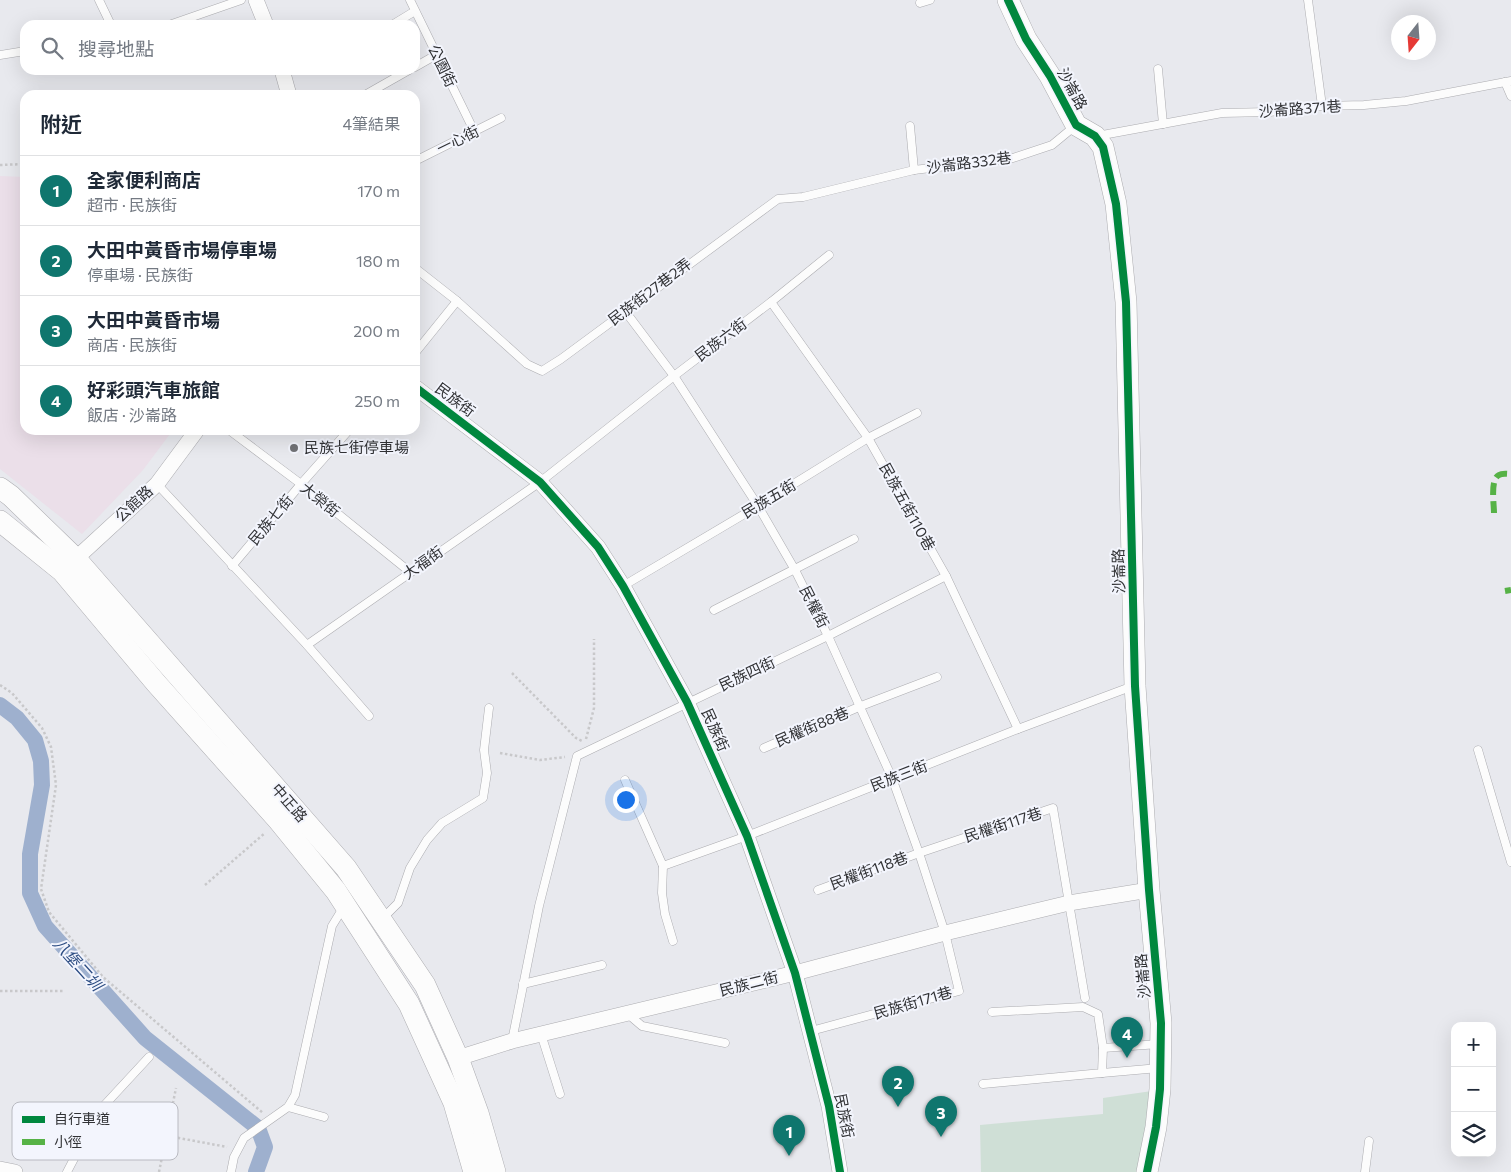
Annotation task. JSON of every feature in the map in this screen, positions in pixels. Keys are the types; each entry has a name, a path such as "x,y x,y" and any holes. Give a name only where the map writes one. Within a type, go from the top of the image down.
{"main road":[{"name":"沙崙路","path":"1008,0 1026,39 1050,76 1076,125 1095,136 1103,147 1116,204 1126,302 1135,686 1148,890 1161,1023 1160,1089 1156,1127 1147,1172"},
{"name":"中正路","path":"0,488 11,496 69,565 346,868 425,985 458,1058 478,1113 495,1172"},
{"name":"中正路","path":"0,521 69,565 156,682 279,821 346,904 409,1004 454,1103 474,1172"}],"street":[{"path":"256,0 264,20"},
{"path":"283,75 288,90"},
{"name":"民族街","path":"420,391 540,482 598,547 623,586 688,702 747,836 795,973 829,1106 840,1172"},
{"name":"公館路","path":"69,565 157,484 193,435"},
{"name":"民族二街","path":"458,1058 512,1041 795,973 944,933 1069,903 1148,890"},
{"path":"0,1169 14,1172"}],"lane":[{"path":"99,0 109,20"},
{"path":"183,20 241,0"},
{"name":"公園街","path":"410,0 419,20"},
{"path":"920,3 930,0"},
{"path":"1308,0 1322,106"},
{"path":"401,20 415,12"},
{"name":"公園街","path":"420,22 475,132"},
{"path":"0,55 20,52"},
{"path":"420,64 436,54"},
{"path":"1158,69 1163,124"},
{"path":"374,90 400,75"},
{"name":"沙崙路371巷","path":"1095,136 1222,113 1269,112 1322,106 1406,101 1508,82 1511,96"},
{"name":"一心街","path":"420,159 501,118"},
{"name":"沙崙路332巷","path":"914,170 1013,158 1052,145 1076,125"},
{"path":"910,126 914,170"},
{"name":"民族街27巷2弄","path":"420,272 457,301 527,364 542,371 778,199 811,196 914,170"},
{"name":"民族六街","path":"540,482 829,256"},
{"path":"420,347 457,301"},
{"path":"772,302 868,438"},
{"name":"民權街","path":"625,311 674,376 758,506 795,570 861,706 892,778 920,853 944,933"},
{"name":"民族五街","path":"623,586 868,438 917,413"},
{"name":"大榮街","path":"235,435 301,484 410,572"},
{"name":"民族七街","path":"232,566 345,435"},
{"name":"民族五街110巷","path":"868,438 946,576"},
{"name":"大福街","path":"307,645 540,482"},
{"path":"157,484 307,645 369,716"},
{"path":"714,610 854,539"},
{"path":"946,576 1018,729"},
{"name":"民族四街","path":"577,756 828,636 946,576"},
{"name":"民權街88巷","path":"764,748 861,706 937,677"},
{"name":"民族三街","path":"663,866 747,836 1018,729 1135,686"},
{"path":"381,920 398,902 410,868 427,840 442,823 483,798 487,773 484,750 488,708"},
{"path":"1478,750 1511,862"},
{"path":"512,1041 539,906 577,756"},
{"path":"626,780 663,866 662,892 665,914 673,941"},
{"name":"民權街117巷","path":"920,853 1053,808 1069,903"},
{"name":"民權街118巷","path":"818,890 920,853"},
{"path":"1069,903 1085,998"},
{"path":"231,1172 234,1157 244,1138 288,1107 295,1095 332,926 346,904"},
{"name":"民族街171巷","path":"811,1031 959,992 944,933"},
{"path":"523,984 602,965"},
{"path":"992,1012 1083,1007 1098,1014 1104,1048 1102,1073"},
{"path":"627,1013 642,1026 725,1043"},
{"path":"541,1034 560,1094"},
{"path":"1104,1048 1161,1044"},
{"path":"107,1102 149,1057"},
{"path":"982,1084 1160,1068"},
{"path":"288,1107 324,1117"},
{"path":"1365,1172 1369,1141"},
{"path":"67,1172 73,1160"}],"path":[{"path":"0,165 20,164"},
{"path":"512,672 576,738 586,742 594,708 594,639"},
{"path":"0,686 12,693 42,728 51,746 56,784 41,889 48,912 103,977 270,1119"},
{"path":"500,753 540,760 577,756"},
{"path":"0,991 65,991"},
{"path":"173,1102 176,1088"},
{"path":"178,1138 238,1149"}],"shaded area":[{"path":"0,176 20,177 20,435 169,435 143,470 82,534 0,469"},
{"path":"1152,1091 1139,1172 981,1172 980,1125 1103,1114 1103,1098"}],"waterway":[{"name":"八堡二圳","path":"0,705 17,718 35,740 41,761 42,785 30,854 30,893 45,926 145,1038 258,1128 265,1147 256,1172"}],"marked path":[{"path":"1494,513 1494,481 1500,474 1511,474"},
{"path":"1505,591 1511,590"}],"cycle path":[{"path":"1008,0 1026,39 1050,76 1076,125 1095,136 1103,147 1116,204 1126,302 1135,686 1149,890 1161,1023 1160,1089 1156,1127 1147,1172"},
{"path":"420,391 540,482 598,547 623,586 687,702 747,836 795,973 829,1106 840,1172"}],"place":[{"name":"民族七街停車場","path":"294,448"},
{"name":"好彩頭汽車旅館","path":"1127,1058"},
{"name":"大田中黃昏市場停車場","path":"898,1107"},
{"name":"大田中黃昏市場","path":"941,1137"},
{"name":"全家便利商店","path":"789,1156"}]}
